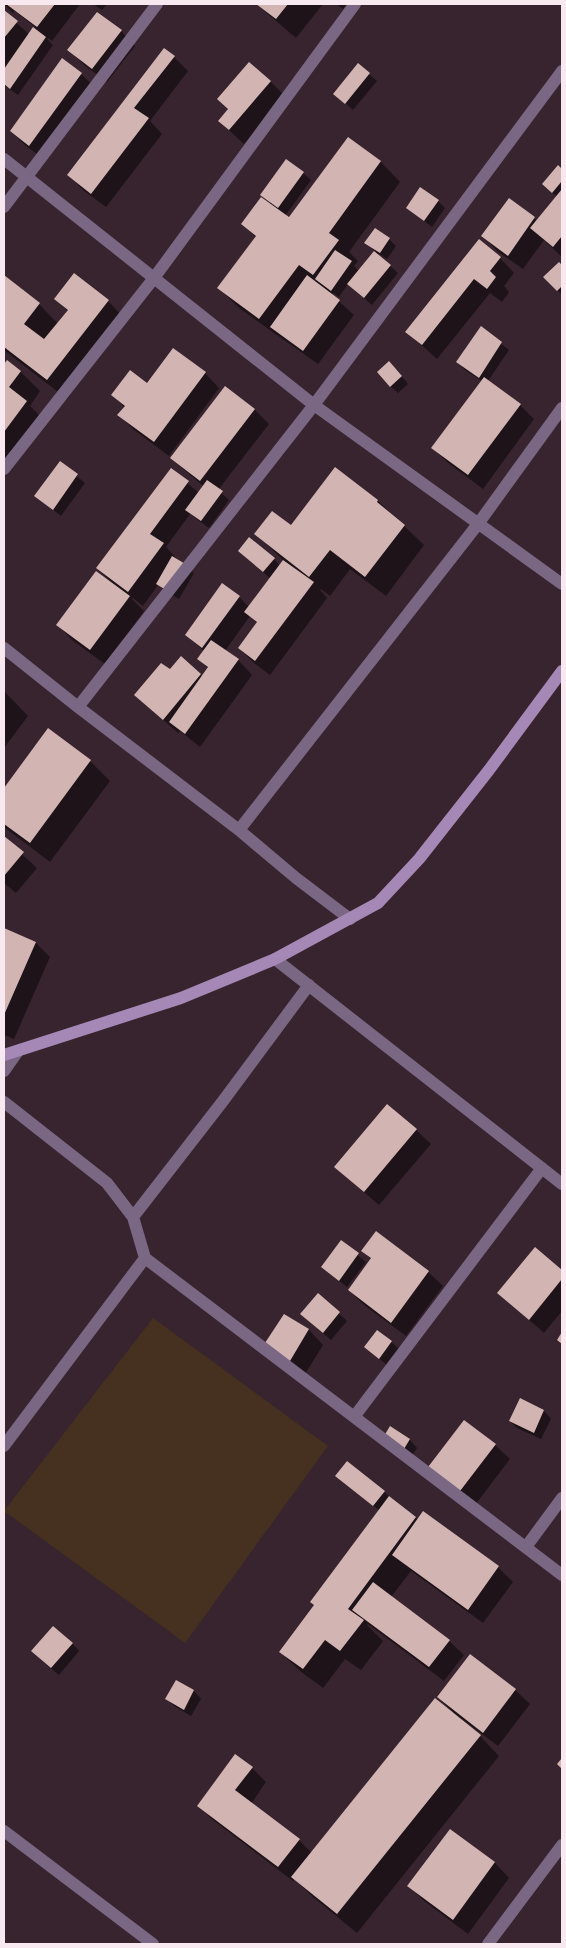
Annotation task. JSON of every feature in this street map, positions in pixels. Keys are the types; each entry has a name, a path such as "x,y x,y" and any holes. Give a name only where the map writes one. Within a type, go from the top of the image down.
{"street":[{"path":"4,206 157,4"},
{"path":"4,469 154,278 355,4"},
{"path":"78,707 314,405 562,71"},
{"path":"4,159 314,405 562,584"},
{"path":"239,830 478,524 562,408"},
{"path":"4,648 239,830 296,878 350,918"},
{"path":"4,1055 181,998 275,959 378,903 419,859 489,770 562,671"},
{"path":"275,959 562,1184"},
{"path":"133,1217 223,1101 309,985"},
{"path":"4,1071 18,1051"},
{"path":"4,1102 107,1183 133,1217 145,1258 562,1575"},
{"path":"354,1417 542,1168"},
{"path":"4,1446 145,1258"},
{"path":"526,1547 562,1498"},
{"path":"4,1831 153,1944"},
{"path":"488,1944 562,1845"}],"shaded area":[{"path":"153,1318 328,1446 185,1643 4,1511"}],"building":[{"path":"6,4 55,4 37,27"},
{"path":"256,4 288,4 276,19"},
{"path":"4,10 18,21 4,38"},
{"path":"97,12 122,30 92,69 67,50"},
{"path":"33,27 46,37 10,89 4,84 4,69"},
{"path":"164,48 175,56 134,108 149,118 91,194 67,175"},
{"path":"62,58 82,73 29,146 10,131"},
{"path":"249,62 271,81 229,130 218,121 228,109 217,99"},
{"path":"358,63 370,73 345,104 333,94"},
{"path":"348,137 381,161 329,233 339,240 313,275 299,265 259,319 217,288 256,236 241,224 261,197 289,217"},
{"path":"286,159 304,172 278,208 260,195"},
{"path":"558,165 562,169 562,181 552,193 542,184"},
{"path":"420,187 439,200 424,221 406,208"},
{"path":"562,189 562,236 553,247 530,228"},
{"path":"509,198 535,217 508,256 481,236"},
{"path":"375,228 390,238 380,253 364,243"},
{"path":"479,239 501,257 490,271 496,277 487,289 474,279 422,345 405,332"},
{"path":"335,250 352,261 331,291 315,279"},
{"path":"374,251 391,265 364,298 347,284"},
{"path":"559,262 562,265 562,286 557,291 543,277"},
{"path":"74,273 109,300 47,380 4,347 4,275 40,303 24,324 44,339 68,310 54,299"},
{"path":"307,275 340,300 303,351 270,327"},
{"path":"481,326 502,342 479,378 456,362"},
{"path":"173,348 206,372 154,442 117,415 125,406 111,395 130,370 147,383"},
{"path":"7,360 21,371 9,387 27,401 4,432 4,364"},
{"path":"389,361 402,376 390,387 377,372"},
{"path":"484,377 521,404 468,475 431,448"},
{"path":"225,386 255,409 200,481 170,458"},
{"path":"60,461 78,474 53,510 34,496"},
{"path":"335,467 378,500 377,502 405,525 365,577 330,550 309,577 254,534 272,511 291,525"},
{"path":"171,468 189,481 150,534 164,543 128,592 96,568"},
{"path":"207,480 223,491 201,521 185,510"},
{"path":"249,537 275,558 263,572 238,551"},
{"path":"172,556 187,565 171,593 156,584"},
{"path":"283,560 314,582 255,661 238,648 257,622 244,612"},
{"path":"96,571 130,596 90,650 56,625"},
{"path":"222,583 240,596 202,648 185,635"},
{"path":"211,640 239,659 185,734 169,722 208,667 197,659"},
{"path":"181,656 201,674 163,720 134,695 161,663 170,669"},
{"path":"48,728 91,760 30,843 4,824 4,788"},
{"path":"4,836 24,852 4,876"},
{"path":"4,928 36,942 4,1015"},
{"path":"387,1104 417,1129 364,1192 334,1167"},
{"path":"376,1231 429,1271 391,1323 348,1290 371,1258 361,1251"},
{"path":"341,1240 359,1253 339,1281 321,1267"},
{"path":"535,1247 562,1270 562,1279 529,1320 497,1293"},
{"path":"318,1293 340,1312 323,1333 300,1314"},
{"path":"284,1314 309,1329 287,1366 261,1349"},
{"path":"377,1330 392,1341 379,1359 364,1347"},
{"path":"562,1332 562,1344 557,1340"},
{"path":"520,1398 544,1410 534,1433 509,1421"},
{"path":"464,1420 496,1444 457,1495 425,1471"},
{"path":"390,1426 410,1439 401,1454 381,1441"},
{"path":"347,1461 385,1491 373,1506 335,1476"},
{"path":"389,1496 416,1517 348,1609 364,1620 340,1651 325,1640 303,1669 279,1652 314,1605 310,1602"},
{"path":"423,1511 499,1566 468,1610 392,1555"},
{"path":"373,1582 450,1640 429,1667 352,1610"},
{"path":"53,1626 73,1643 51,1668 31,1651"},
{"path":"470,1654 516,1689 483,1733 437,1697"},
{"path":"176,1680 194,1690 184,1710 165,1699"},
{"path":"435,1698 481,1735 337,1914 291,1877"},
{"path":"235,1754 253,1767 235,1790 300,1839 278,1867 197,1806"},
{"path":"562,1758 562,1769 557,1764"},
{"path":"450,1829 495,1862 453,1920 407,1886"}]}
